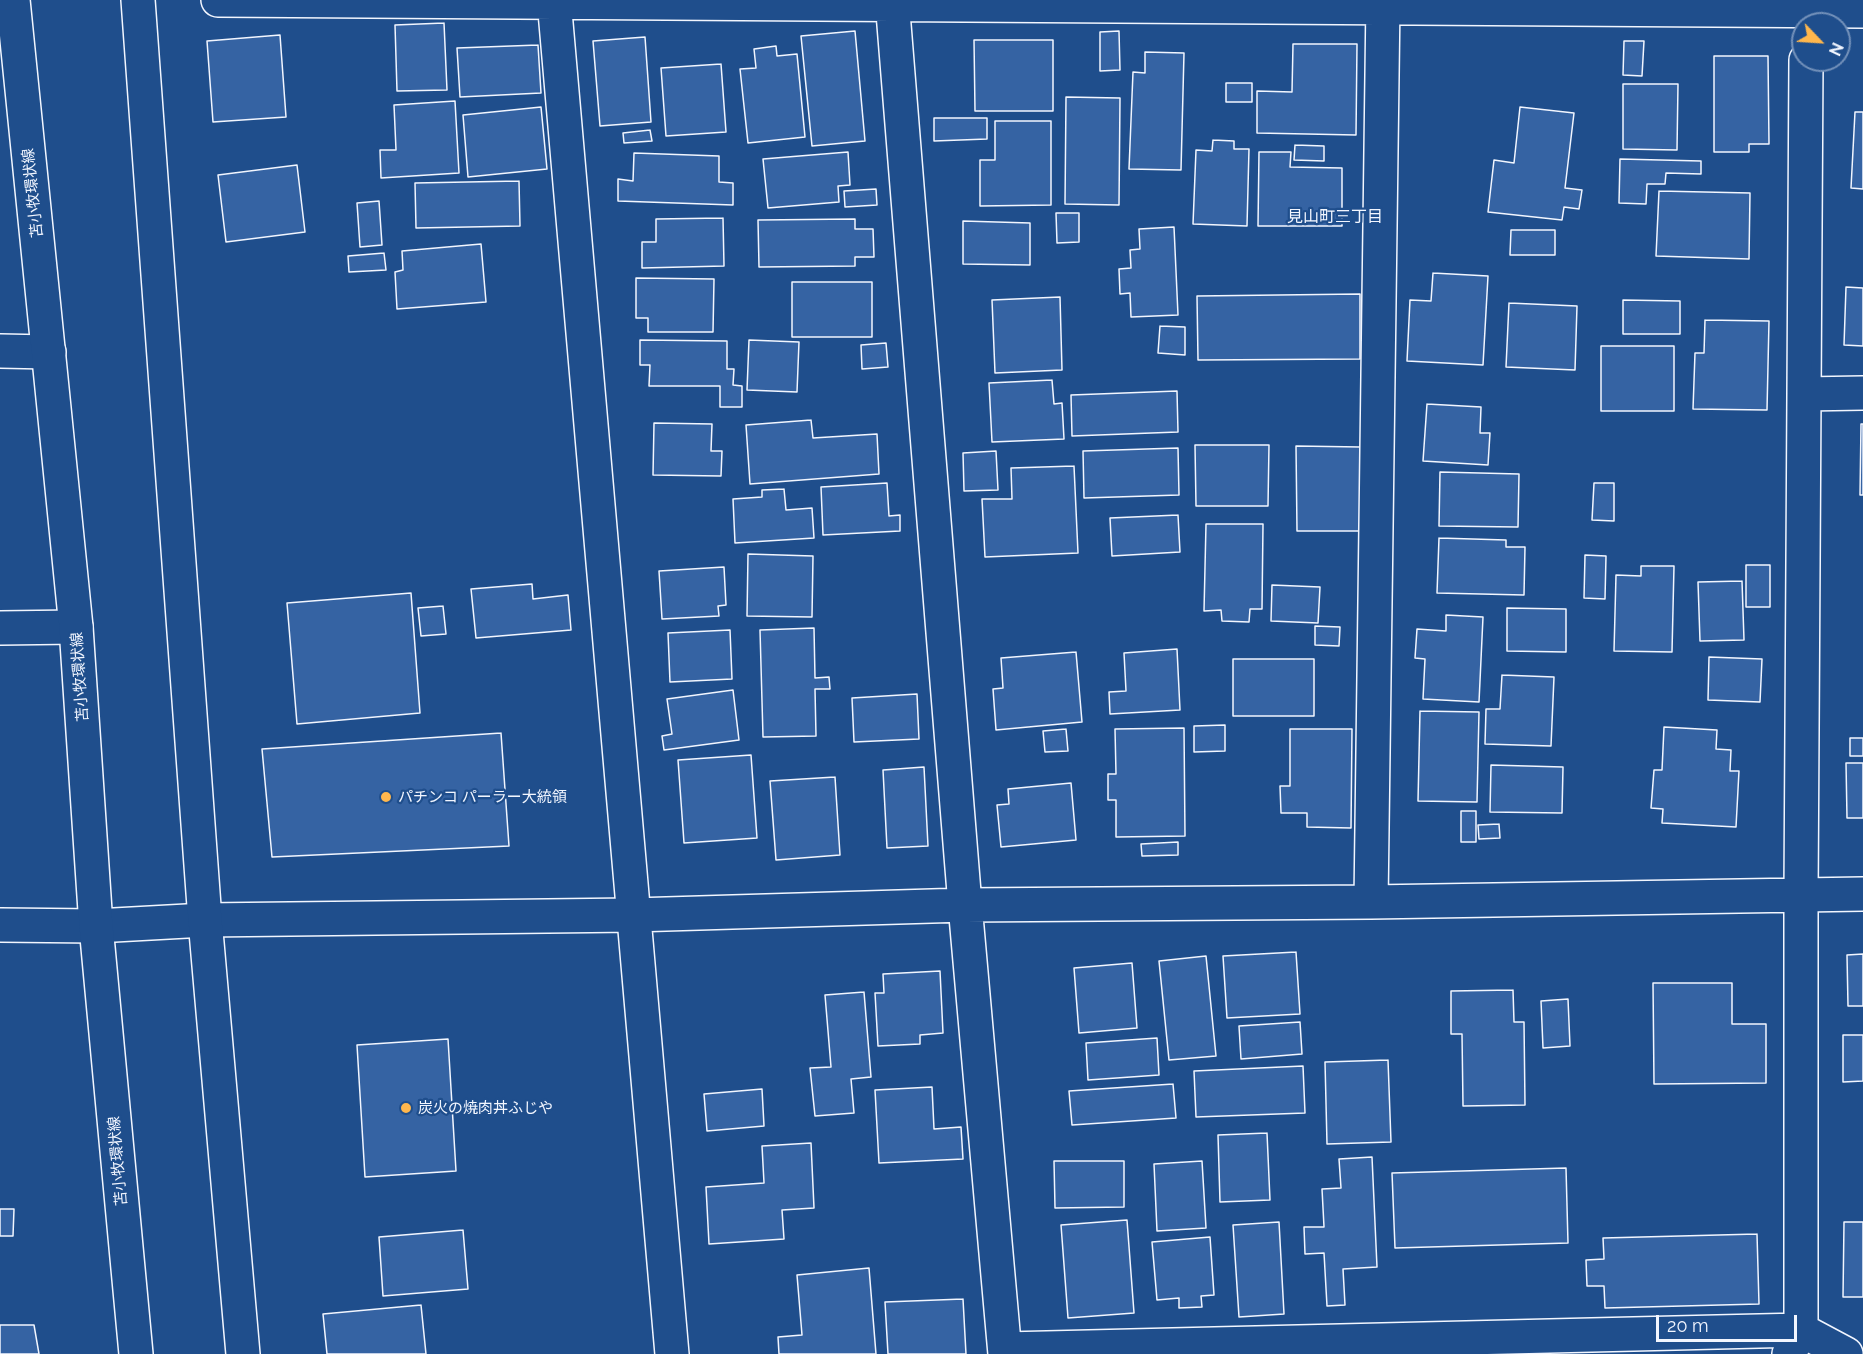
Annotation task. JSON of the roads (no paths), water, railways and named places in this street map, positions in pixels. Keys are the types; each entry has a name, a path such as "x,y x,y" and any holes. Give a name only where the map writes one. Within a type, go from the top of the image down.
{"street":[{"name":"苫小牧環状線","path":"13,0 76,627 96,926 136,1354"},
{"path":"138,0 205,920 243,1354"},
{"path":"218,0 1383,4 1806,12 1863,11"},
{"path":"554,1 672,1354"},
{"path":"893,2 965,905 1005,1352 1795,1342 1846,1354"},
{"path":"1371,902 1383,4"},
{"path":"1795,1342 1801,894 1806,72"},
{"path":"0,351 49,352"},
{"path":"1804,394 1863,393"},
{"path":"0,627 76,627"},
{"path":"0,925 96,926 205,920 633,915 965,905 1371,902 1863,894"}],"place":[{"name":"パチンコ パーラー大統領","path":"386,797"},
{"name":"炭火の焼肉丼ふじや","path":"406,1108"}],"district":[{"name":"見山町三丁目","path":"1335,217"}]}
